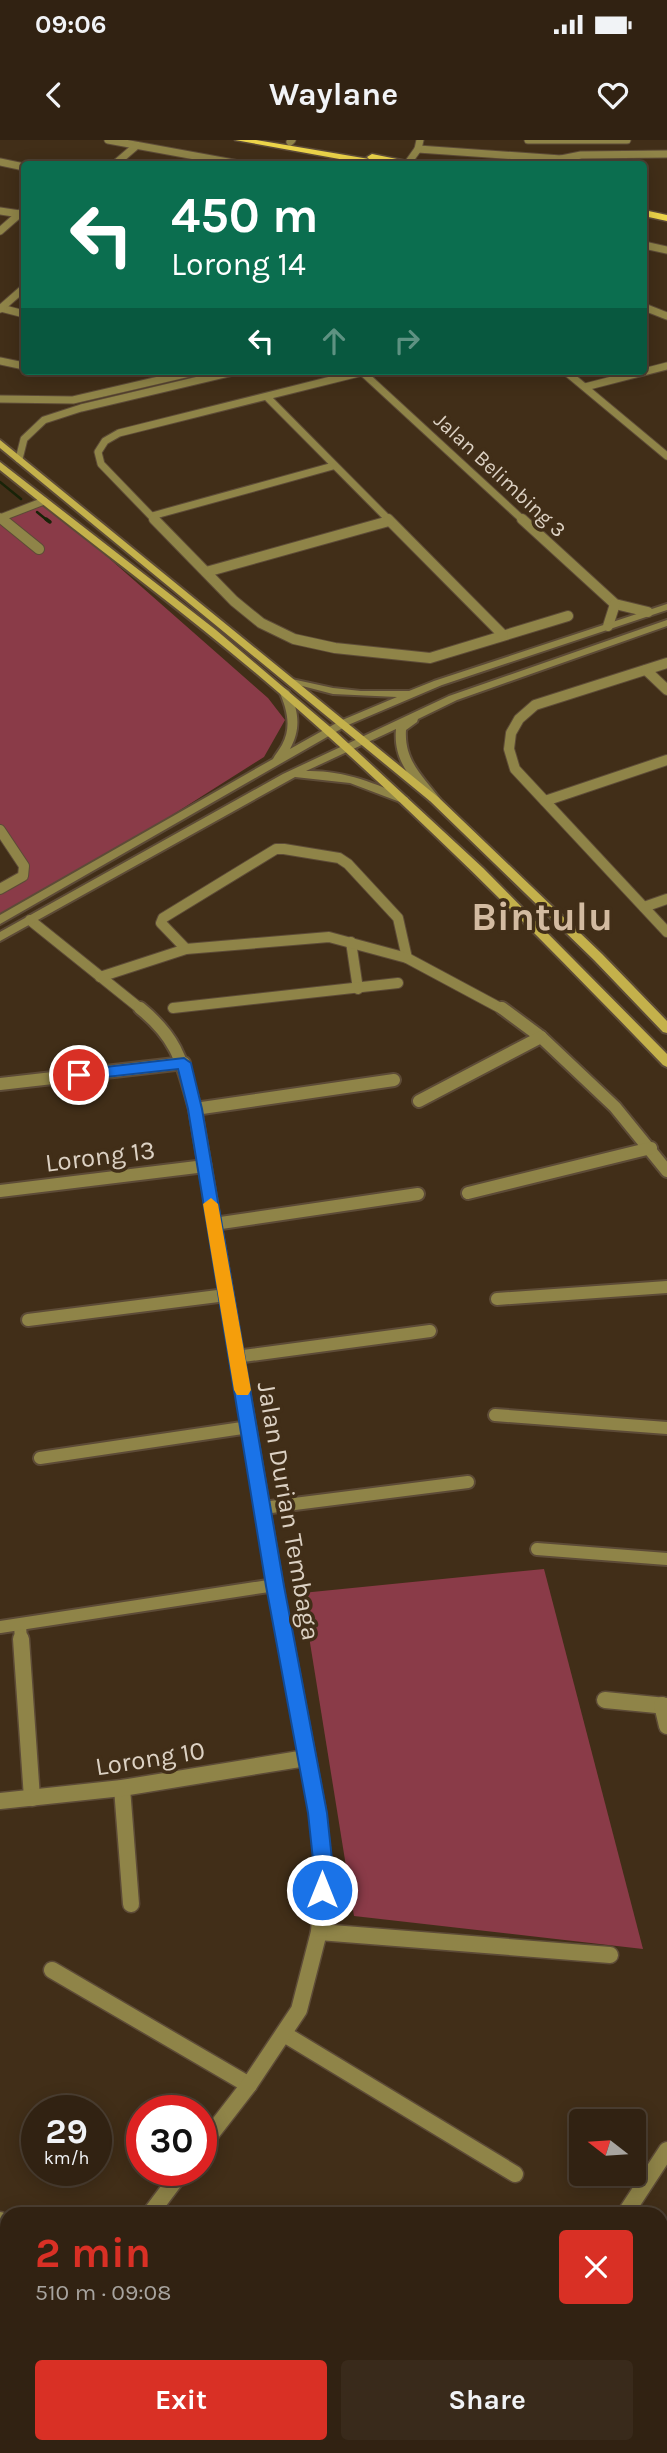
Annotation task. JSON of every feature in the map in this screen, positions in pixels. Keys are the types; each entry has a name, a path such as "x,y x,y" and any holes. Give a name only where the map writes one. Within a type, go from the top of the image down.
{"main road":[{"path":"240,140 363,161"},
{"path":"277,140 396,161"},
{"path":"647,207 667,211"},
{"path":"647,214 667,218"},
{"path":"0,443 434,799 598,957 667,1029"},
{"path":"0,465 284,691 404,800 575,965 667,1062"}],"street":[{"path":"108,140 222,161"},
{"path":"413,161 420,140"},
{"path":"528,140 627,140 630,153"},
{"path":"118,161 136,146"},
{"path":"418,149 548,161"},
{"path":"567,161 630,153 667,154"},
{"path":"0,162 21,166"},
{"path":"0,211 21,212"},
{"path":"0,231 21,213"},
{"path":"647,246 667,250"},
{"path":"1,308 21,291"},
{"path":"1,308 21,312"},
{"path":"647,308 667,316"},
{"path":"0,361 21,365"},
{"path":"647,371 667,366"},
{"path":"0,399 73,400 181,375"},
{"path":"19,459 24,439 44,420 81,408 220,375"},
{"path":"351,375 268,398 119,433 105,441 98,452 101,464 206,572 261,623 294,639 335,648 430,658 568,616"},
{"name":"Jalan Belimbing 3","path":"365,375 615,604 648,612"},
{"path":"570,375 667,456"},
{"path":"585,387 632,375"},
{"path":"268,398 503,635"},
{"path":"152,516 333,466"},
{"path":"0,517 44,501"},
{"path":"0,517 39,549"},
{"path":"206,572 388,521"},
{"path":"608,626 615,604"},
{"path":"3,917 344,723 413,693 667,607"},
{"path":"0,937 287,776 425,711 453,698 667,623"},
{"path":"667,663 535,705 519,717 509,735 509,754 515,769 667,932"},
{"path":"646,670 667,690"},
{"path":"291,680 334,691 379,695 413,693"},
{"path":"263,769 281,756 291,739 295,720 284,691"},
{"path":"425,711 401,729 398,746 402,759 434,799"},
{"path":"545,801 667,760"},
{"path":"287,776 324,773 350,777 404,800"},
{"path":"0,830 24,866 25,872 23,876 0,889"},
{"path":"186,949 161,923 163,918 276,849 284,849 339,858 348,864 398,918 407,958"},
{"path":"644,907 667,899"},
{"name":"Jalan Durian Tembaga","path":"30,920 155,1021 184,1063 195,1109 275,1586 317,1813 324,1869 319,1933 299,2010 249,2085 217,2126"},
{"path":"100,977 186,949 329,937 407,958 501,1008 541,1037 615,1107 667,1171"},
{"path":"351,942 358,989"},
{"path":"173,1009 398,983"},
{"path":"419,1101 541,1037"},
{"path":"0,1084 184,1063"},
{"path":"195,1109 394,1080"},
{"path":"468,1192 651,1148"},
{"name":"Lorong 13","path":"0,1191 205,1166"},
{"path":"214,1224 418,1194"},
{"path":"497,1299 667,1287"},
{"path":"28,1320 226,1295"},
{"path":"236,1357 430,1331"},
{"path":"495,1415 667,1428"},
{"path":"40,1458 249,1427"},
{"path":"263,1508 468,1482"},
{"path":"537,1549 667,1559"},
{"path":"0,1627 275,1586"},
{"path":"20,1625 32,1798"},
{"path":"605,1700 665,1705 667,1726"},
{"name":"Lorong 10","path":"0,1801 122,1788 306,1758"},
{"path":"122,1788 131,1904"},
{"path":"319,1933 610,1955"},
{"path":"52,1970 249,2085"},
{"path":"284,2034 515,2174"},
{"path":"630,2207 667,2150"},
{"path":"155,2207 171,2186"}],"shaded area":[{"path":"44,501 268,698 285,720 264,757 68,881 8,915 0,915 0,889 25,871 0,830 0,518"},
{"path":"544,1569 643,1949 354,1916 302,1593"}],"waterway":[{"path":"0,482 21,499"},
{"path":"37,512 48,521"},
{"path":"46,519 50,522"}],"slow traffic":[{"path":"211,1204 243,1390"}],"district":[{"name":"Bintulu","path":"542,916"}],"route":[{"path":"79,1075 184,1063 195,1109 275,1586 317,1813 324,1869 322,1890"}]}
